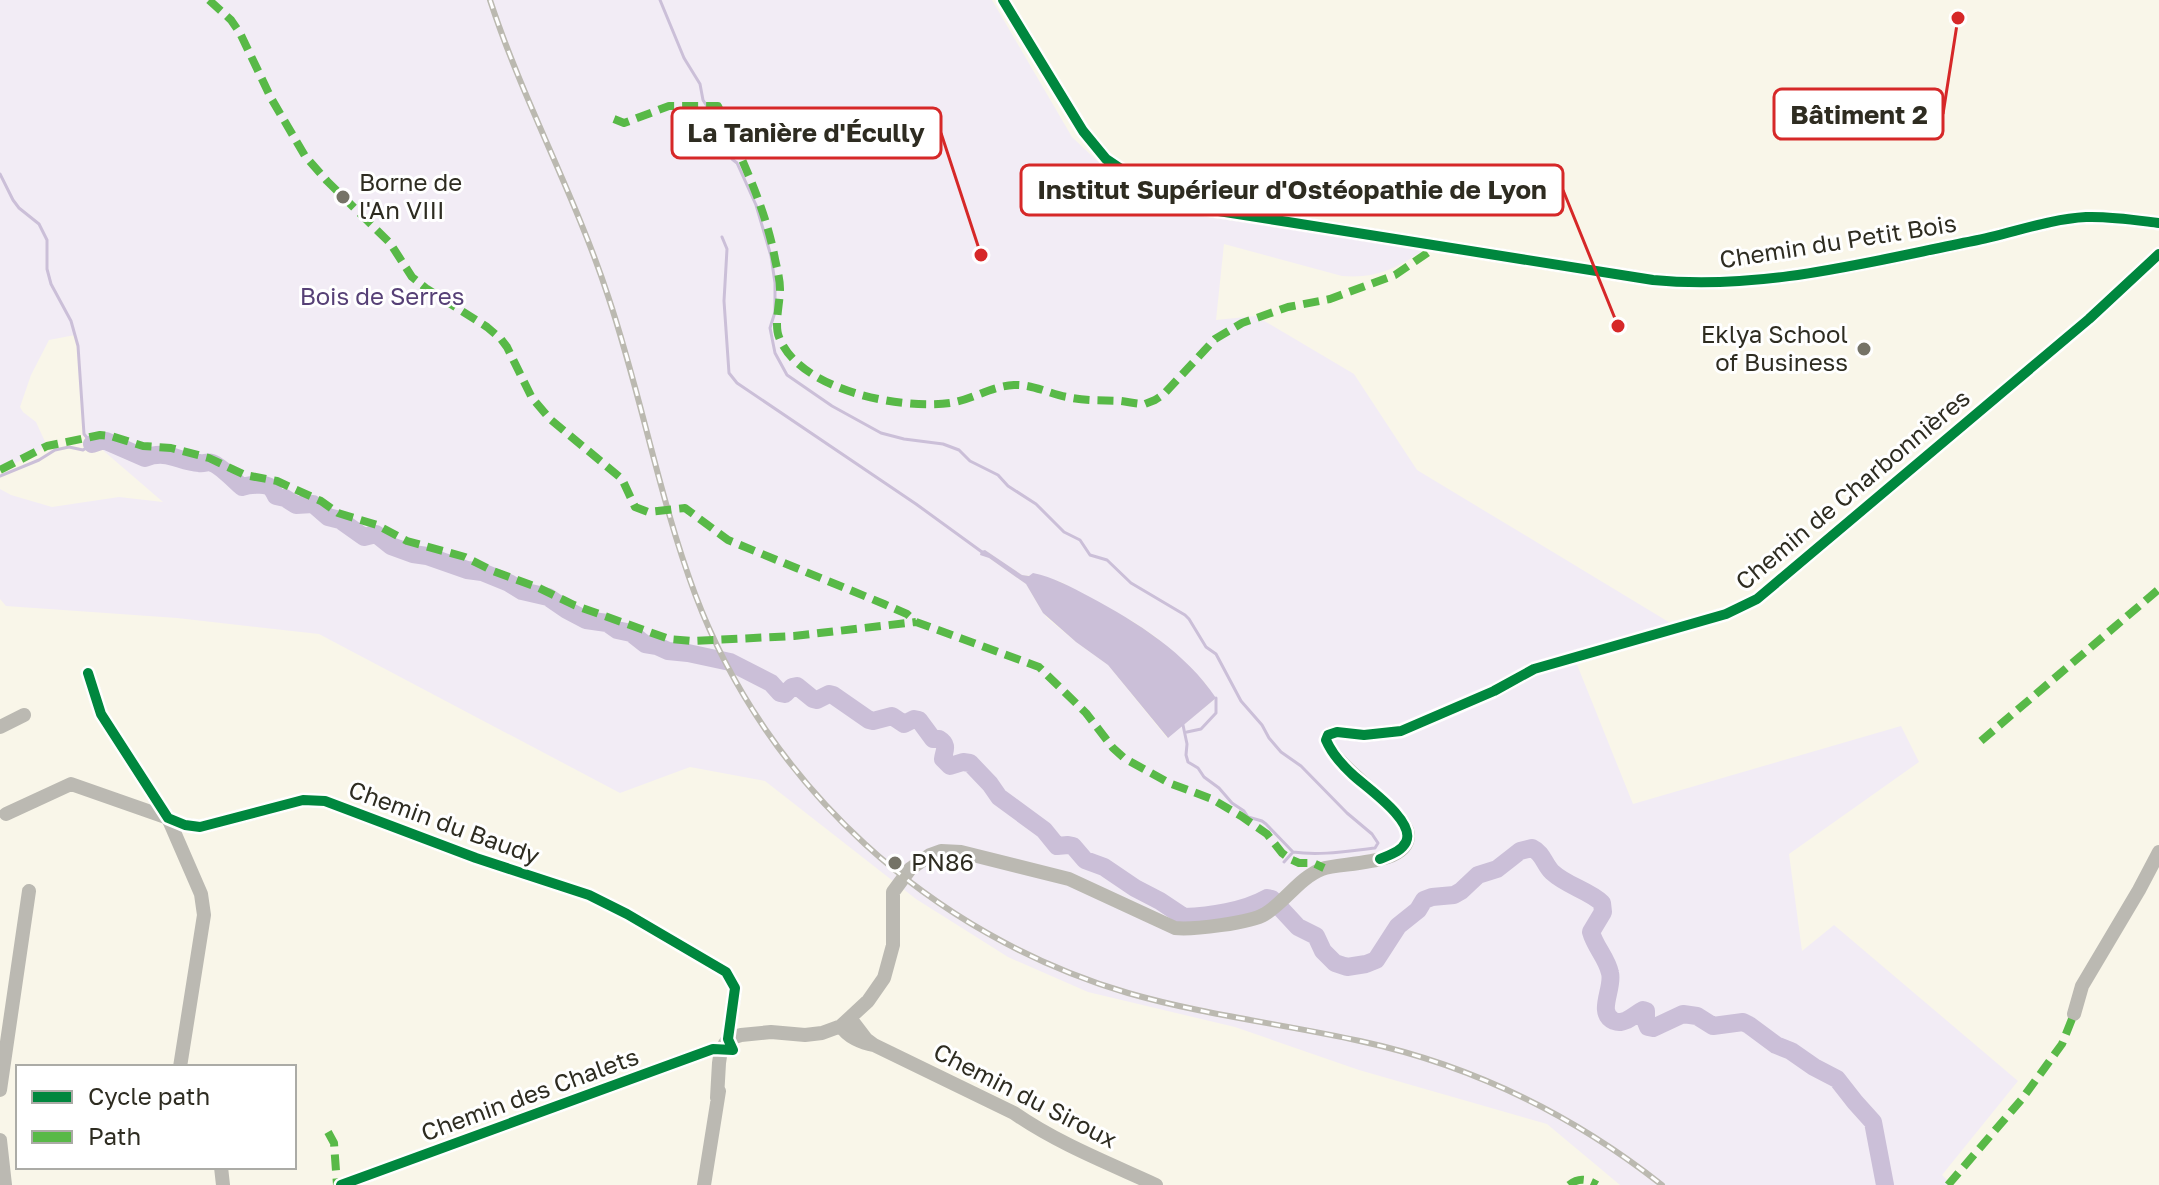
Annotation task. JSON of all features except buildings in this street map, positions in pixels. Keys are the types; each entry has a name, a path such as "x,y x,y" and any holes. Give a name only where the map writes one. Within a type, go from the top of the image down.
{"street":[{"name":"Chemin du Petit Bois","path":"1003,0 1083,131 1106,159 1152,190 1206,209 1683,283 1733,283 1792,275 2086,217 2159,223"},
{"name":"Chemin de Charbonnières","path":"845,1022 880,985 893,945 893,892 898,883 915,865 941,851 961,852 1069,879 1175,928 1191,929 1257,918 1314,872 1380,859 1398,851 1408,835 1405,825 1334,755 1326,740 1328,735 1337,732 1364,735 1401,731 1494,691 1534,669 1726,614 1757,599 2089,319 2159,254"},
{"path":"88,673 101,714 168,818 201,894 204,915 180,1065"},
{"path":"0,727 24,715"},
{"name":"Chemin du Baudy","path":"6,814 71,784 185,825 200,827 303,800 325,801 476,858 589,895 627,914 726,972 735,988 727,1063 717,1098 704,1185"},
{"path":"2074,1014 2082,986 2157,863"},
{"path":"0,1090 4,1023 29,891"},
{"name":"Chemin des Chalets","path":"341,1185 713,1049 790,1035 822,1033 845,1022"},
{"name":"Chemin du Siroux","path":"845,1022 843,1031 853,1037 1156,1185"},
{"path":"0,1140 5,1185"}],"green space":[{"name":"Bois de Serres","path":"0,0 992,0 1072,137 1148,209 1427,248 1387,271 1366,276 1342,276 1224,244 1216,320 1256,316 1354,374 1417,470 1672,624 1576,662 1633,804 1901,726 1919,762 1789,854 1802,951 1834,925 2018,1081 1942,1175 1952,1185 1620,1185 1547,1124 1359,1070 1235,1027 1088,992 1008,957 916,899 765,781 690,767 620,793 319,634 177,618 6,606 0,599 0,489 52,507 119,497 163,502 84,434 80,357 75,335 49,340 31,375 20,407 36,422 47,446 10,466 8,462 0,466","holes":["985,550 1022,575 1061,582 1134,622 1185,663 1206,684 1215,699 1167,738 1108,665 1047,618 1026,584 989,558"]}],"shaded area":[{"path":"985,550 1022,575 1033,573 1062,583 1143,628 1190,667 1216,698 1168,738 1108,665 1043,613 1026,584 980,555"}],"waterway":[{"path":"660,0 684,58 700,84 703,100 714,111 731,144 732,159 737,163 756,205 771,256 775,283 775,312 770,328 775,353 787,375 832,406 881,433 943,444 959,450 970,461 998,475 1008,486 1036,504 1064,532 1080,540 1090,555 1107,560 1131,583 1185,615 1206,647 1216,654 1241,701 1269,738 1378,843 1375,848 1344,852 1293,852 1284,862"},
{"path":"0,174 13,200 39,224 47,240 47,269 51,284 71,321 78,346 84,434 92,444 83,450 69,447 55,450 0,476"},
{"path":"722,237 727,249 724,301 729,373 737,383 982,552"},
{"path":"92,444 106,441 145,458 160,455 212,463 242,487 267,486 276,496 296,505 313,504 328,517 340,520 364,537 376,534 391,546 482,572 522,591 548,597 586,620 607,623 617,630 631,633 645,644 730,662 771,683 780,693 785,694 797,686 813,699 833,695 869,720 892,716 904,724 919,720 933,739 939,739 944,744 943,759 950,766 970,763 999,797 1044,830 1057,846 1073,846 1085,860 1104,867 1184,917 1227,912 1272,899 1298,927 1316,936 1323,951 1335,963 1347,967 1376,960 1398,926 1418,910 1424,900 1454,895 1478,875 1497,869 1520,851 1532,848 1558,877 1602,903 1603,912 1591,932 1610,973 1606,1006 1609,1017 1622,1022 1643,1010 1646,1011 1648,1027 1653,1028 1683,1014 1697,1016 1713,1026 1743,1022 1749,1025 1776,1045 1837,1079 1873,1122 1885,1185"},
{"path":"1187,732 1201,729 1216,713 1216,698"},
{"path":"1183,725 1188,762 1248,817 1266,824 1293,852"}],"railway":[{"path":"490,0 595,258 682,557 726,664 765,729 812,789 865,844 923,892 987,933 1056,967 1157,1001 1360,1041 1442,1064 1557,1115 1593,1136 1662,1185"}],"marked path":[{"path":"209,0 240,33 271,98 305,156 390,243 412,277 501,339 532,398 550,419 622,479 635,507 648,512 685,508 728,540 907,614 916,622 1039,667 1086,713 1124,758 1169,783 1212,799 1241,816 1267,834 1290,859 1324,868"},
{"path":"614,119 624,123 669,106 718,106 751,181 771,239 780,285 779,337 790,355 807,371 829,383 879,399 905,403 950,403 997,388 1021,385 1087,400 1145,404 1164,394 1215,339 1242,323 1288,307 1330,299 1395,275 1436,247"},
{"path":"0,470 47,446 100,435 143,446 171,448 209,458 245,475 277,481 321,501 338,513 377,525 407,541 465,557 574,605 669,639 693,641 794,636 916,622"},
{"path":"1981,741 2159,589"},
{"path":"1948,1185 2022,1099 2062,1044 2074,1014"},
{"path":"328,1132 334,1143 337,1185"},
{"path":"1569,1185 1583,1180 1597,1185"}],"cycle path":[{"path":"1003,0 1083,131 1106,159 1152,190 1206,209 1653,280 1693,282 1733,282 1814,272 2072,218 2104,217 2159,223"},
{"path":"1380,859 1404,845 1407,834 1404,824 1341,763 1326,740 1328,735 1337,732 1364,735 1401,731 1494,691 1534,669 1726,614 1757,599 2089,319 2159,254"},
{"path":"88,673 101,714 168,818 200,827 303,800 325,801 476,858 589,895 726,972 735,988 728,1039 733,1050 713,1049 341,1185"}],"place":[{"name":"Bâtiment 2","path":"1958,18"},
{"name":"Borne de l'An VIII","path":"343,197"},
{"name":"La Tanière d'Écully","path":"981,255"},
{"name":"Institut Supérieur d'Ostéopathie de Lyon","path":"1618,326"},
{"name":"Eklya School of Business","path":"1864,349"},
{"name":"PN86","path":"895,863"}]}
